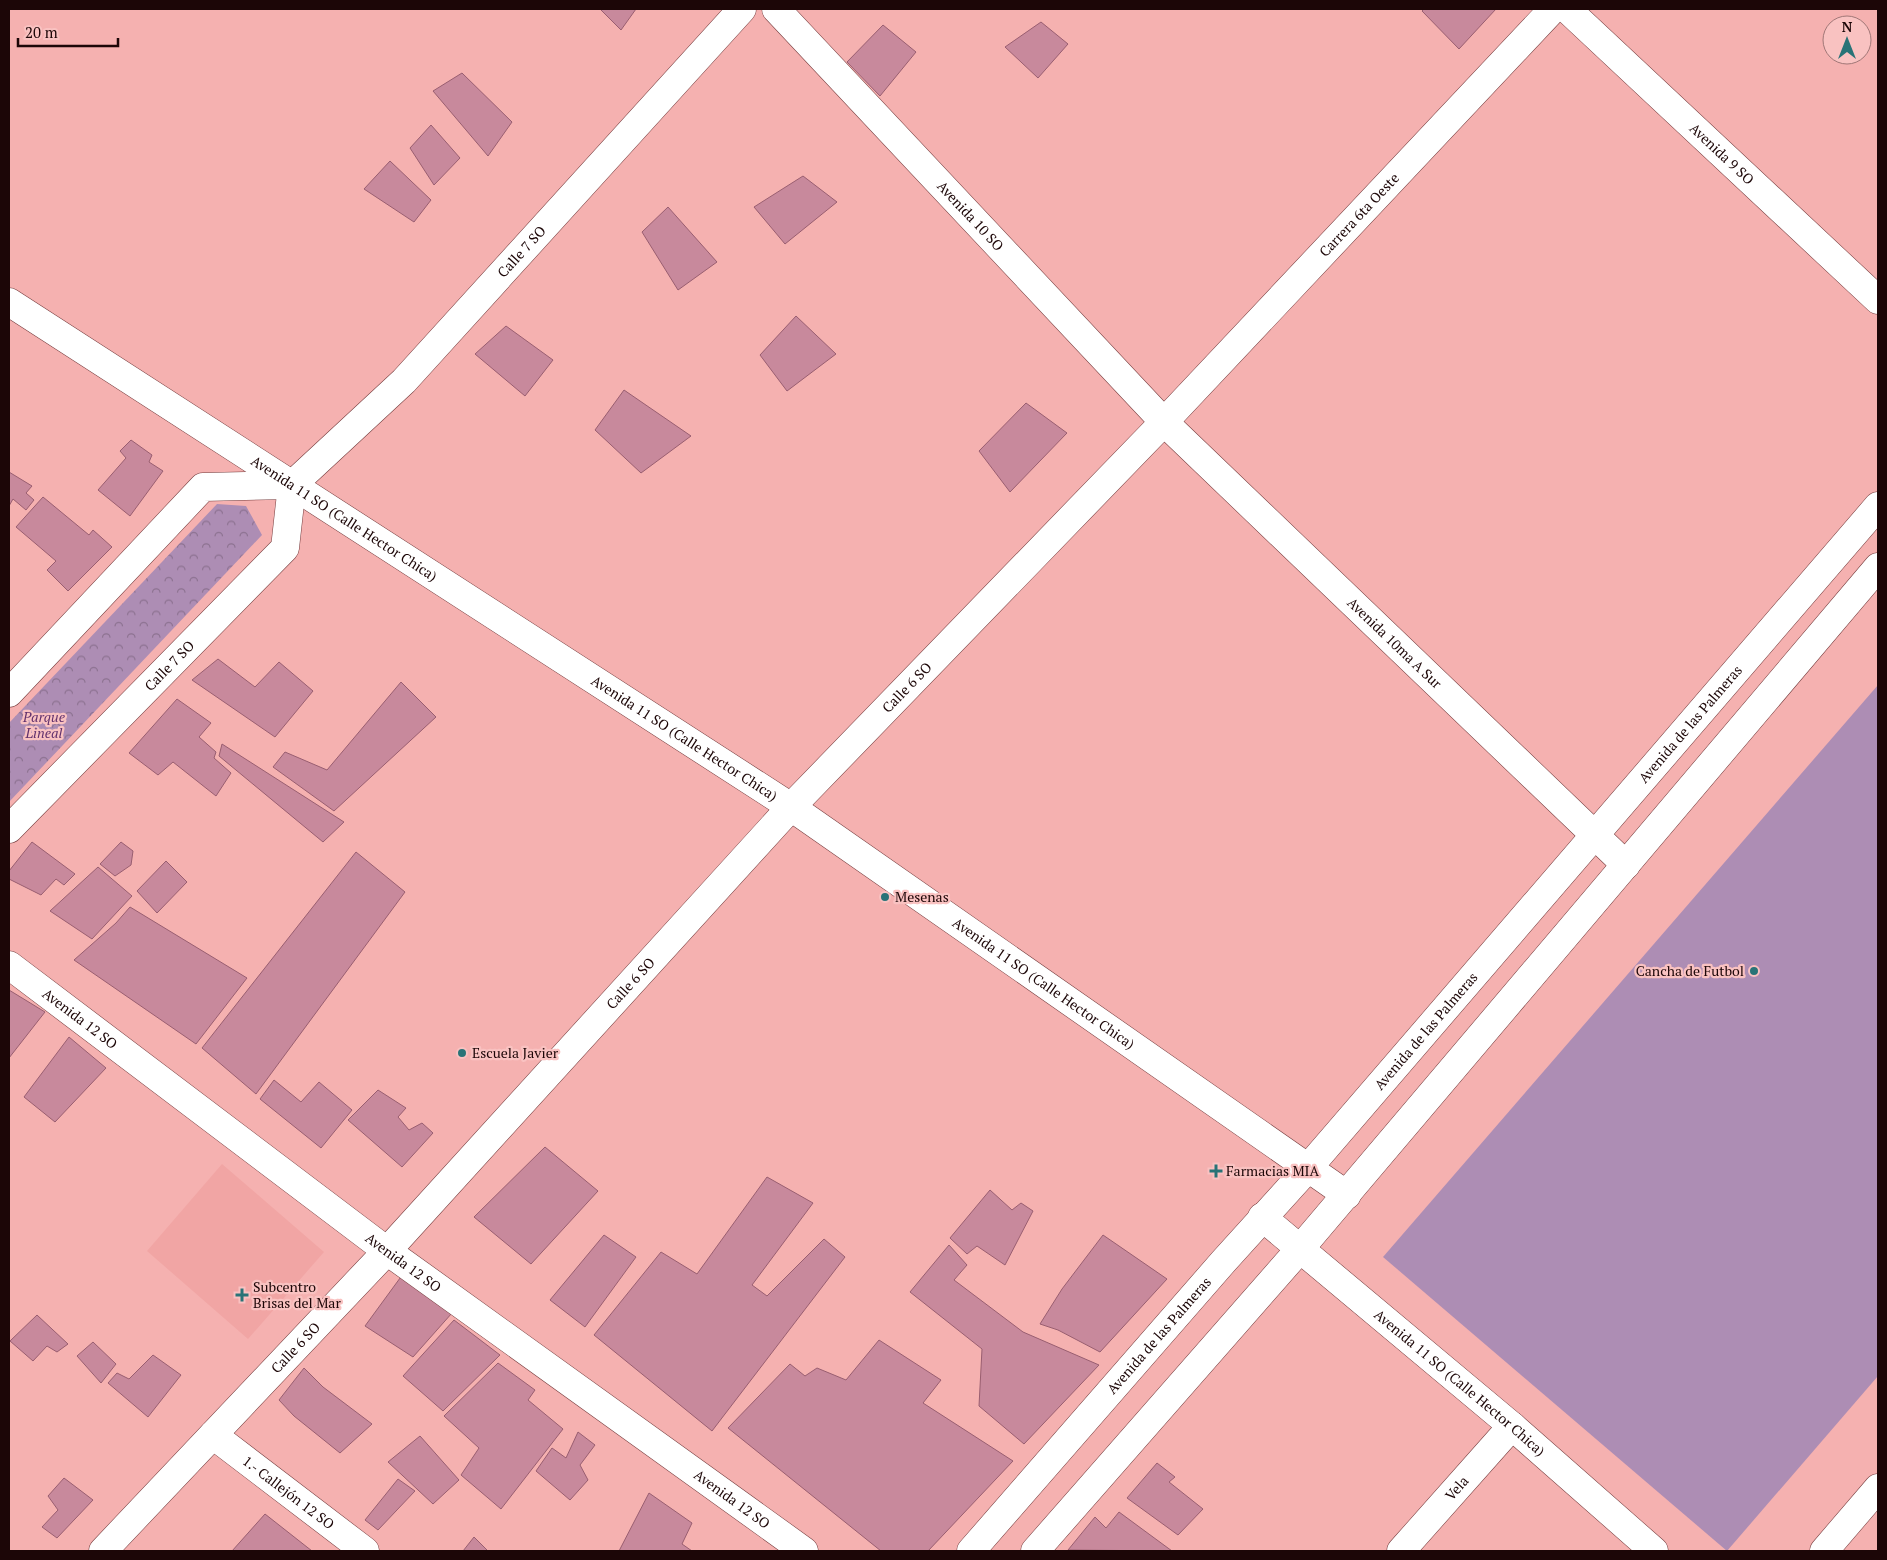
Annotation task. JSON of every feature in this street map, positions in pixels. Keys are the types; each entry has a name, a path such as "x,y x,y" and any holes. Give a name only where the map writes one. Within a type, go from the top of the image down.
{"street":[{"name":"Calle 7 SO","path":"9,829 286,548 292,485 404,381 742,9"},
{"name":"Avenida 10 SO","path":"776,9 1164,422"},
{"name":"Carrera 6ta Oeste","path":"1164,422 1553,9"},
{"name":"Avenida 9 SO","path":"1567,9 1878,300"},
{"name":"Avenida 11 SO (Calle Hector Chica)","path":"9,302 791,807 1347,1195"},
{"name":"Calle 6 SO","path":"103,1551 386,1251 791,807 1164,422"},
{"name":"Avenida 10ma A Sur","path":"1164,422 1593,836 1626,865"},
{"path":"9,693 203,487 292,485"},
{"name":"Avenida de las Palmeras","path":"971,1551 1262,1217 1308,1168 1878,506"},
{"path":"1035,1551 1300,1250 1878,567"},
{"name":"Avenida 12 SO","path":"9,965 386,1251 804,1551"},
{"name":"Avenida 11 SO (Calle Hector Chica)","path":"1262,1217 1512,1426 1654,1551"},
{"name":"Vela","path":"1401,1551 1512,1426"},
{"name":"1.- Callejón 12 SO","path":"213,1435 365,1551"},
{"path":"1824,1551 1878,1488"}],"shaded area":[{"name":"Subcentro Brisas del Mar","path":"222,1164 324,1252 248,1339 147,1251"}],"green space":[{"name":"Parque Lineal","path":"217,504 246,506 262,535 9,802 9,723"},
{"name":"Cancha de Futbol","path":"1878,685 1878,1376 1727,1551 1383,1257"}],"building":[{"path":"600,9 636,9 621,30"},
{"path":"1424,9 1496,9 1459,49 1422,11"},
{"path":"1041,22 1068,44 1038,78 1005,47"},
{"path":"883,25 916,52 880,96 847,62"},
{"path":"462,73 512,122 488,156 433,91"},
{"path":"431,125 460,158 434,185 410,148"},
{"path":"390,161 431,200 414,222 364,189"},
{"path":"803,176 837,202 785,244 754,207"},
{"path":"668,207 717,262 678,290 642,232"},
{"path":"796,316 836,354 787,391 760,355"},
{"path":"506,326 553,360 525,396 475,354"},
{"path":"624,390 691,436 641,473 595,430"},
{"path":"1026,403 1067,433 1010,492 979,451"},
{"path":"131,440 152,455 149,462 163,471 130,516 98,490 126,458 120,451"},
{"path":"9,472 32,486 26,493 34,500 26,510 13,499 9,506"},
{"path":"43,497 89,535 93,530 112,547 68,591 47,570 56,561 16,527"},
{"path":"218,659 255,687 279,662 313,691 275,737 192,680"},
{"path":"401,682 436,717 334,811 273,767 285,752 327,770"},
{"path":"177,699 211,723 199,737 216,752 214,758 231,773 216,796 173,762 158,775 129,753"},
{"path":"222,744 344,822 323,842 219,756"},
{"path":"32,842 75,874 64,885 56,879 41,895 9,879 9,871"},
{"path":"121,842 133,851 131,865 115,876 100,864"},
{"path":"356,852 405,892 256,1094 202,1048"},
{"path":"166,861 187,882 157,913 137,891"},
{"path":"98,867 132,896 92,939 50,911"},
{"path":"130,907 247,978 196,1044 74,960 116,923"},
{"path":"9,990 45,1012 9,1058"},
{"path":"69,1037 106,1068 55,1122 24,1097"},
{"path":"274,1080 301,1102 319,1082 352,1110 321,1148 260,1099"},
{"path":"378,1090 406,1108 398,1117 409,1130 422,1123 433,1133 402,1167 348,1120"},
{"path":"545,1147 598,1191 531,1264 474,1217"},
{"path":"767,1177 813,1203 752,1285 767,1296 824,1239 845,1257 712,1431 594,1335 661,1252 697,1274"},
{"path":"990,1190 1012,1210 1021,1203 1033,1211 1005,1265 977,1246 967,1254 950,1238"},
{"path":"604,1235 636,1257 585,1327 550,1300"},
{"path":"1103,1235 1167,1279 1100,1352 1058,1330 1040,1324 1062,1289"},
{"path":"949,1245 967,1265 954,1280 1023,1332 1099,1365 1024,1444 979,1406 982,1349 910,1292"},
{"path":"403,1274 460,1304 413,1357 365,1326"},
{"path":"37,1315 68,1344 57,1352 47,1346 33,1361 10,1341"},
{"path":"454,1320 500,1355 443,1411 403,1376"},
{"path":"879,1340 941,1380 923,1403 1013,1461 928,1551 881,1551 728,1428 790,1364 805,1376 817,1368 846,1380"},
{"path":"93,1342 116,1364 101,1383 77,1356"},
{"path":"153,1355 181,1375 148,1417 108,1383 117,1373 129,1379"},
{"path":"498,1363 535,1390 528,1400 563,1429 501,1509 461,1475 479,1448 444,1416"},
{"path":"304,1368 323,1387 372,1424 340,1453 294,1416 279,1400"},
{"path":"578,1432 595,1445 580,1465 588,1480 570,1500 536,1471 552,1448 566,1458"},
{"path":"420,1436 459,1480 433,1504 388,1462"},
{"path":"1157,1463 1175,1477 1169,1482 1203,1509 1178,1535 1127,1498"},
{"path":"64,1478 93,1500 57,1538 42,1527 58,1510 48,1496"},
{"path":"398,1479 415,1491 378,1530 365,1520"},
{"path":"649,1493 692,1523 682,1544 692,1551 619,1551"},
{"path":"1119,1512 1172,1551 1068,1550 1095,1517 1106,1528"},
{"path":"265,1514 312,1551 232,1551"},
{"path":"474,1537 488,1551 463,1551"}],"place":[{"name":"Mesenas","path":"885,897"},
{"name":"Cancha de Futbol","path":"1754,971"},
{"name":"Escuela Javier","path":"462,1053"},
{"name":"Farmacias MIA","path":"1216,1171"},
{"name":"Subcentro Brisas del Mar","path":"242,1295"}]}
